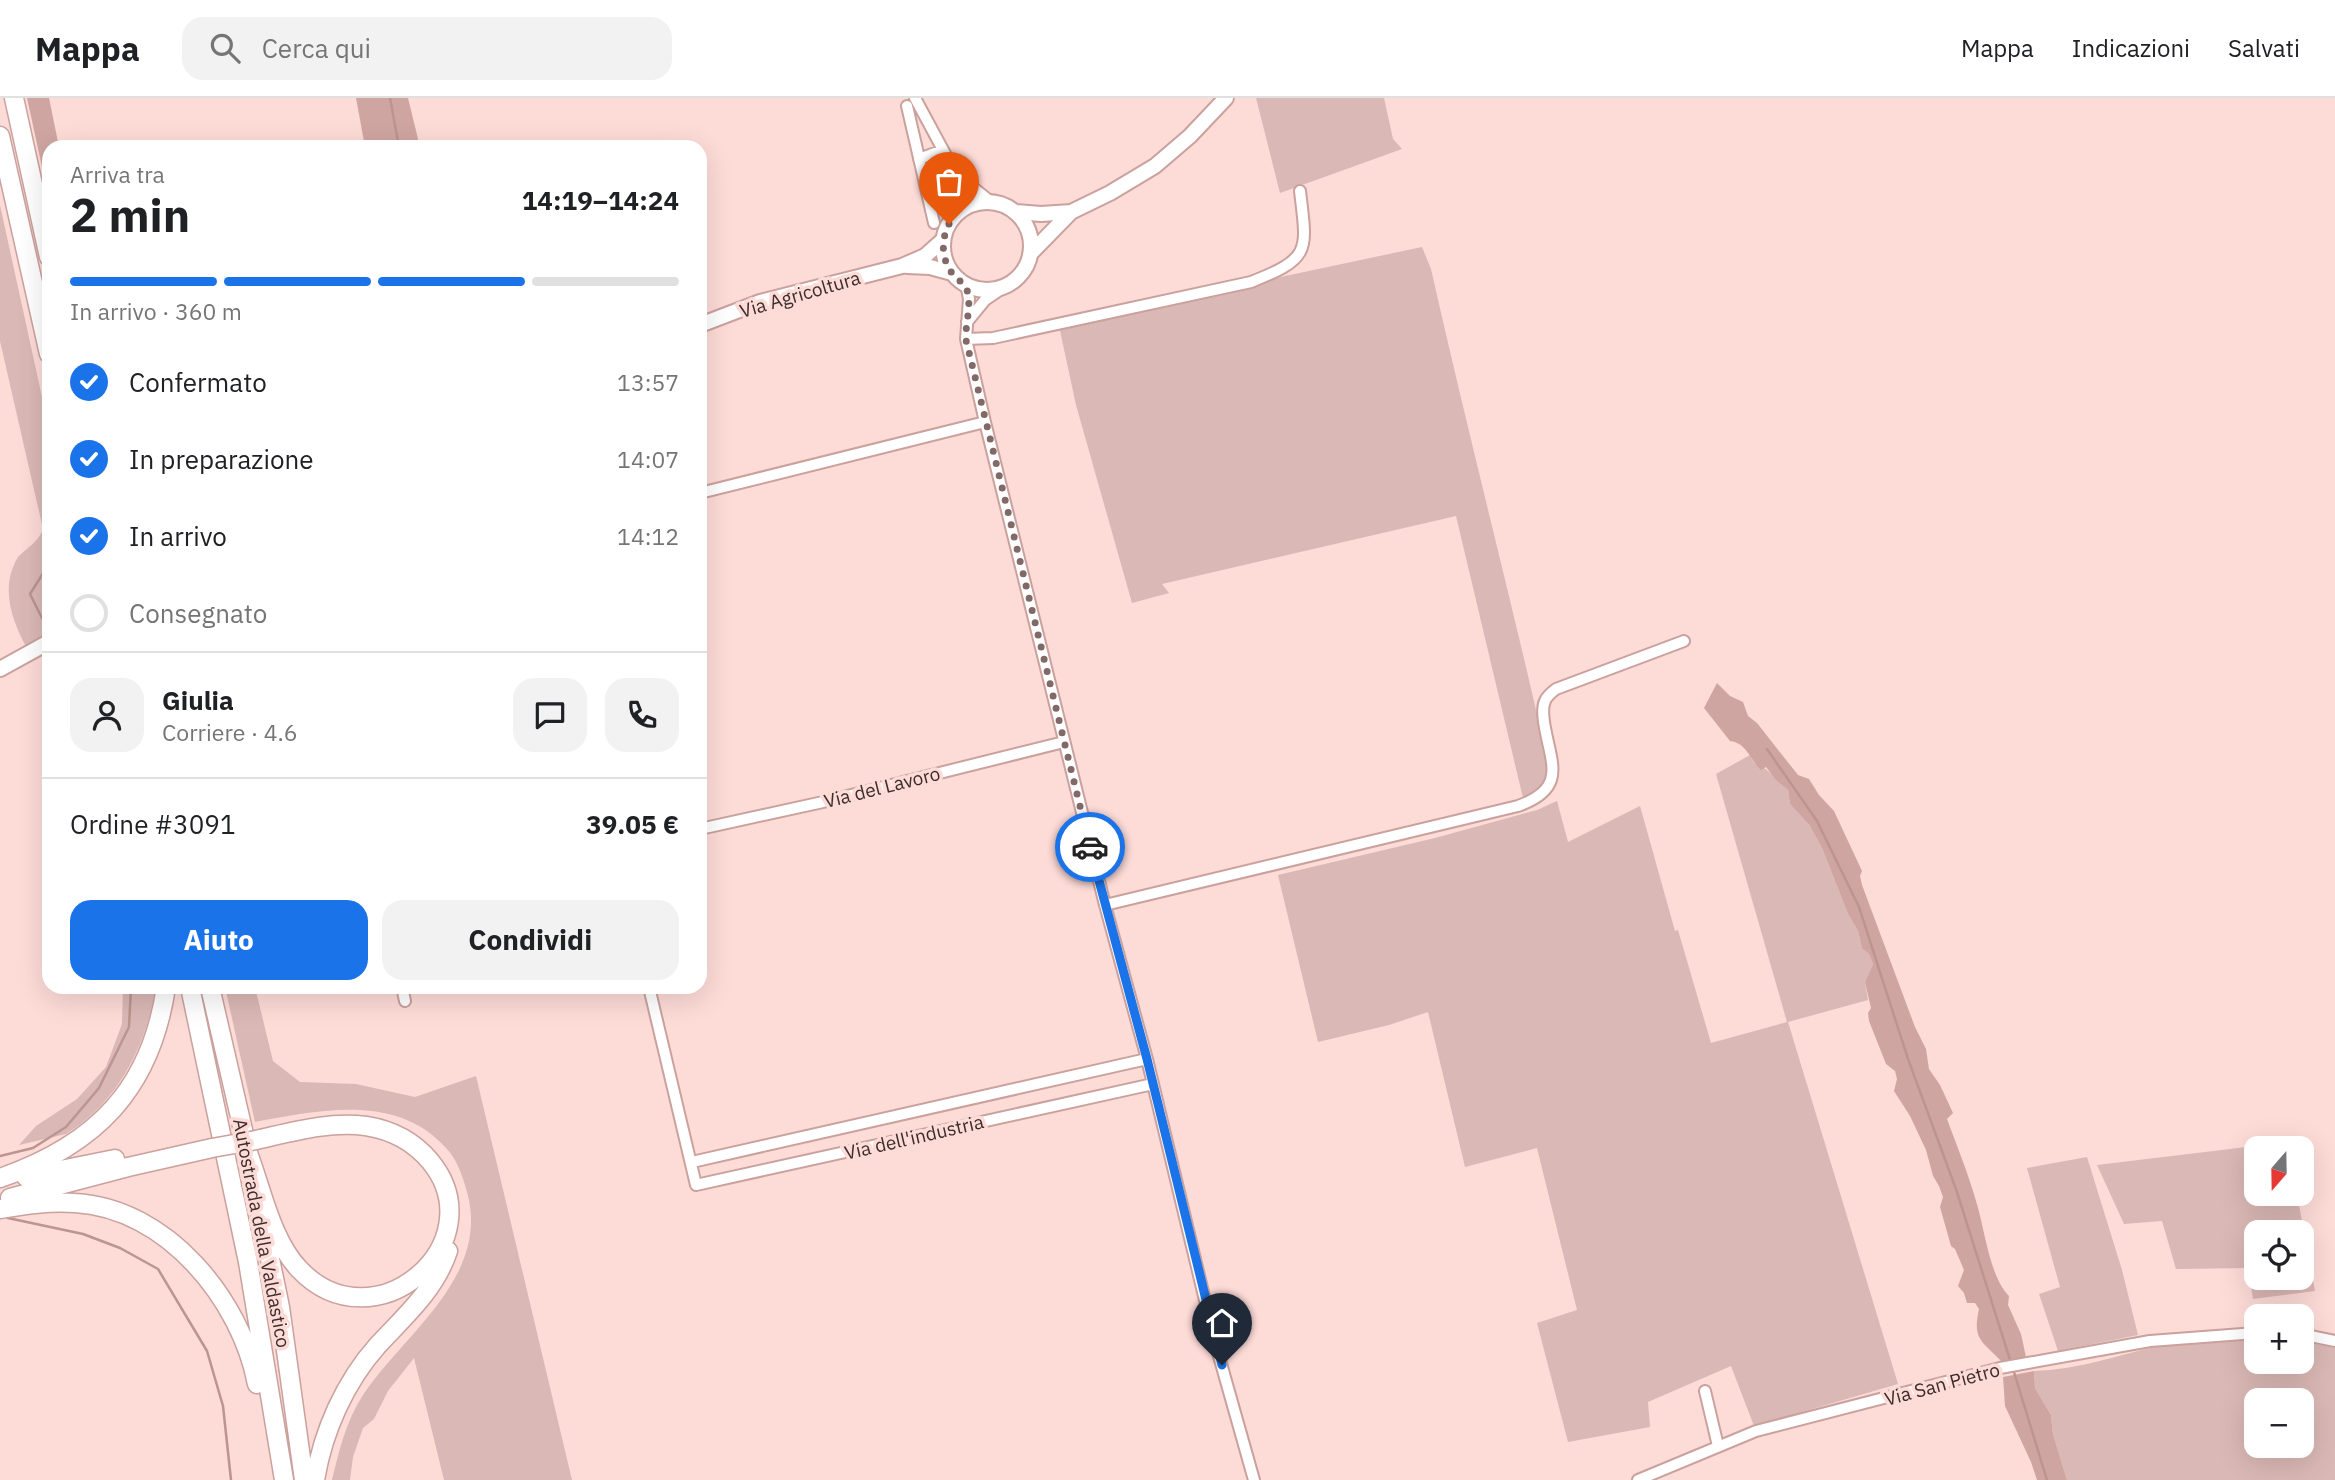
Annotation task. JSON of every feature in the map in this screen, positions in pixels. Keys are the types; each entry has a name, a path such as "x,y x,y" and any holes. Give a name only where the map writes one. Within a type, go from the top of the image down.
{"highway":[{"path":"14,98 42,225"},
{"path":"0,136 42,323"},
{"path":"0,1180 54,1157 76,1143 107,1116 132,1084 150,1047 165,994"},
{"name":"Autostrada della Valdastico","path":"191,994 248,1262 284,1480"},
{"name":"Autostrada della Valdastico","path":"212,994 253,1141 304,1480"},
{"path":"253,1141 336,1116 363,1117 387,1123 409,1131 437,1154 456,1195 457,1216 445,1262 412,1312 377,1346 351,1380 319,1455 316,1480"},
{"path":"0,1180 212,1144 253,1141 307,1129 354,1125 380,1129 414,1145 440,1176 449,1214 444,1234 430,1265 402,1288 378,1296 345,1296 315,1282 298,1268 283,1243 253,1141"},
{"path":"0,1201 212,1144"},
{"path":"0,1209 45,1203 77,1203 111,1210 150,1229 200,1269 229,1310 253,1362 276,1480"}],"main road":[{"path":"1071,212 1016,212 991,202 967,207 941,223 946,263 952,273 966,284 990,290 1013,281 1021,274 1030,254 1071,212 1155,166 1226,98"},
{"path":"1016,212 1028,231 1030,254"},
{"name":"Via Agricoltura","path":"707,322 760,302 902,266 925,256 943,240"},
{"name":"Via Agricoltura","path":"902,266 930,267 952,273"},
{"path":"26,659 42,647"},
{"path":"0,669 42,653"}],"street":[{"path":"911,102 956,174 991,202"},
{"path":"911,102 919,159 941,223"},
{"path":"919,159 943,150"},
{"path":"941,223 957,200 956,174"},
{"path":"966,340 1007,335 1251,282 1277,272 1291,264 1302,252 1305,237 1300,191"},
{"path":"966,324 985,300 1013,281"},
{"path":"966,284 970,299 966,340 985,422 1105,905 1147,1059 1215,1342 1254,1480"},
{"path":"707,491 985,422"},
{"path":"1105,905 1537,800 1552,778 1552,758 1543,708 1546,698 1556,689 1684,641"},
{"name":"Via del Lavoro","path":"707,827 823,802 1064,742"},
{"path":"404,994 405,1000"},
{"name":"Via dell'industria","path":"651,994 696,1185 1153,1084"},
{"name":"Via dell'industria","path":"692,1162 1147,1059"},
{"path":"718,1156 724,1180"},
{"name":"Via San Pietro","path":"1638,1480 1665,1475 1718,1446 1756,1431 2000,1368 2150,1341 2244,1334"},
{"path":"2314,1337 2335,1341"},
{"path":"1706,1393 1718,1446"}],"shaded area":[{"path":"27,98 49,98 58,140 42,140 42,167"},
{"path":"356,98 408,98 418,140 364,140"},
{"path":"1256,98 1384,98 1393,139 1402,149 1280,193"},
{"path":"0,205 42,397 42,525 0,341"},
{"path":"1422,247 1431,269 1551,775 1546,790 1523,798 1456,516 1162,584 1169,593 1132,603 1076,405 1059,326 1084,325 1258,285 1271,279"},
{"path":"42,531 42,641 28,650 13,615 10,580 18,557"},
{"path":"1717,683 1730,696 1743,702 1748,716 1757,723 1798,775 1809,779 1834,811 1862,871 1862,885 1915,1027 1926,1049 1929,1069 1953,1113 1947,1119 1973,1191 1992,1265 2009,1296 2008,1305 2021,1334 2026,1357 2002,1362 1980,1339 1977,1327 1979,1309 1975,1303 1967,1303 1958,1286 1964,1270 1951,1246 1940,1207 1943,1197 1933,1176 1926,1150 1910,1116 1894,1091 1897,1079 1895,1071 1886,1064 1869,1021 1868,1013 1871,1008 1865,982 1873,964 1869,954 1862,948 1858,931 1848,914 1822,848 1810,826 1790,804 1788,790 1766,767 1761,770 1740,745 1730,741 1704,708"},
{"path":"1750,755 1754,763 1769,771 1788,790 1790,804 1810,826 1858,931 1862,947 1873,964 1865,982 1868,1000 1788,1022 1898,1384 1754,1426 1731,1366 1648,1402 1650,1427 1568,1442 1537,1323 1577,1310 1537,1148 1465,1167 1428,1012 1389,1025 1318,1042 1278,875 1435,838 1537,810 1557,801 1568,842 1640,806 1675,931 1678,930 1711,1043 1787,1022 1716,774"},
{"path":"123,994 154,994 137,1051 127,1071 101,1106 66,1134 19,1145 36,1126 77,1099 106,1067 122,1024"},
{"path":"227,994 257,994 273,1061 300,1082 356,1084 415,1097 476,1076 572,1480 444,1480 414,1358 388,1391 374,1419 363,1428 353,1457 350,1480 332,1480 340,1447 363,1395 422,1324 457,1274 468,1246 471,1217 465,1185 460,1170 446,1148 426,1131 404,1119 381,1112 331,1110 255,1122"},
{"path":"2244,1147 2244,1206 2299,1206 2302,1220 2244,1220 2244,1268 2176,1269 2162,1221 2124,1224 2097,1165"},
{"path":"2087,1157 2122,1270 2138,1335 2058,1351 2039,1294 2060,1287 2027,1168"},
{"path":"2314,1286 2315,1291 2253,1299 2252,1290 2314,1290"},
{"path":"2244,1341 2244,1374 2314,1374 2314,1343 2335,1348 2335,1480 2067,1480 2053,1434 2051,1415 2035,1388 2034,1371 2078,1366 2159,1346"},
{"path":"2034,1371 2035,1388 2051,1415 2053,1434 2067,1480 2037,1480 2005,1406 2003,1377"}],"waterway":[{"path":"390,98 398,140"},
{"path":"42,575 30,594 42,618"},
{"path":"1767,749 1817,821 1859,907 1908,1059 1957,1192 2011,1363"},
{"path":"0,1156 33,1148 66,1127 99,1088 129,1027 131,994"},
{"path":"4,1215 83,1234 120,1248 158,1269 207,1351 223,1406 231,1480"},
{"path":"2013,1369 2047,1480"}],"way so far":[{"path":"949,224 943,240 943,251 952,273 966,284 970,299 966,340 1090,847"}],"route":[{"path":"1090,847 1147,1059 1222,1365"}]}
